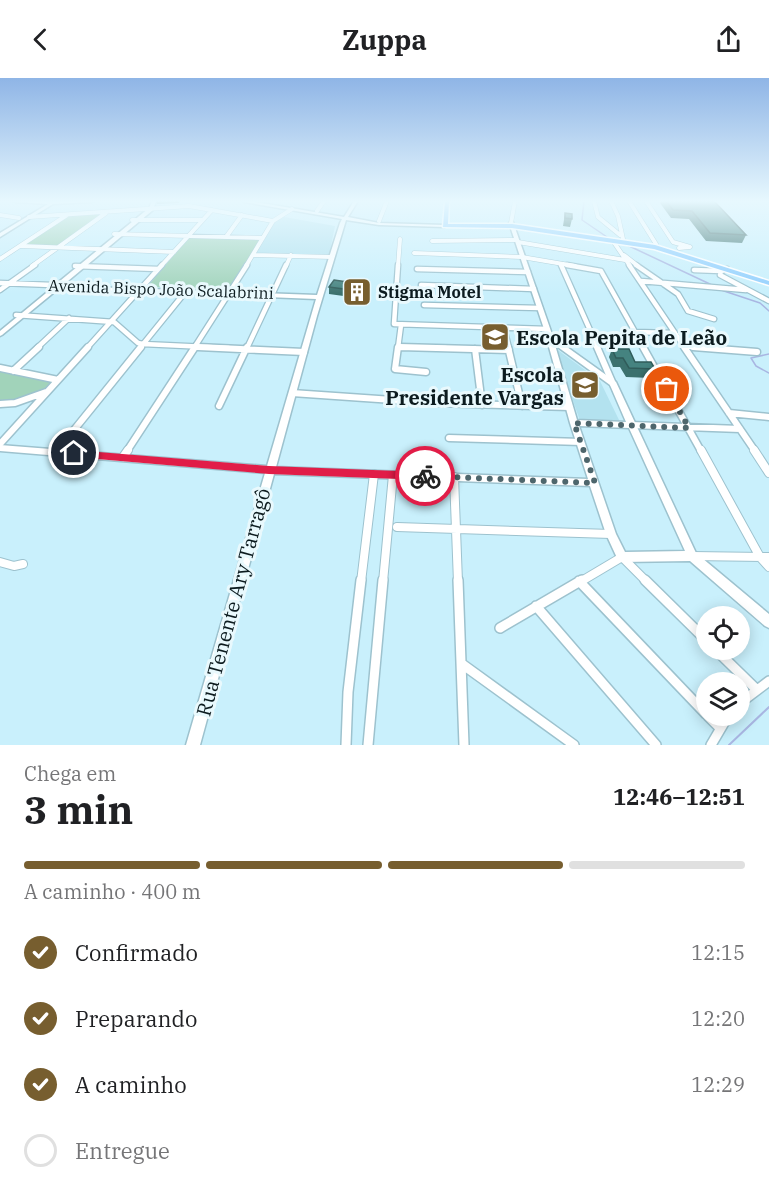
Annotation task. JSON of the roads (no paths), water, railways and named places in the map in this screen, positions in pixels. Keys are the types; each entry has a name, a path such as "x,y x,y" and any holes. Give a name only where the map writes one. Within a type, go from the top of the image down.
{"main road":[{"path":"571,232 679,249 769,278"},
{"path":"571,232 680,253 724,270 769,283"}],"street":[{"path":"0,259 41,232"},
{"path":"0,290 81,232"},
{"path":"0,446 191,232"},
{"path":"226,237 230,232"},
{"path":"123,457 196,347 266,232"},
{"name":"Rua Tenente Ary Tarragô","path":"193,745 269,470 341,232"},
{"path":"514,232 549,334 569,407 611,534 622,557 696,630"},
{"path":"611,232 623,257 769,474"},
{"path":"616,239 621,232"},
{"path":"649,232 656,244"},
{"path":"666,232 673,242 690,247 679,249"},
{"path":"0,334 117,234 263,238"},
{"path":"400,240 393,321 401,325 504,328 549,334 613,384"},
{"path":"432,241 517,241 623,257 678,294 691,312 714,319"},
{"path":"21,246 174,252"},
{"path":"414,253 522,257 601,272 760,557 769,567"},
{"path":"253,255 332,256"},
{"path":"219,406 291,255"},
{"path":"561,264 692,556 769,622"},
{"path":"79,266 158,269"},
{"path":"417,269 528,272"},
{"path":"694,270 724,270 721,276 769,301"},
{"path":"641,281 746,290"},
{"name":"Avenida Bispo João Scalabrini","path":"0,284 321,295"},
{"path":"421,285 534,289"},
{"path":"57,452 186,291"},
{"path":"424,305 540,308"},
{"path":"0,327 20,315 69,317 111,322 143,344 304,352"},
{"path":"13,371 69,317"},
{"path":"401,325 396,369 426,372"},
{"path":"504,328 522,406"},
{"path":"634,332 675,333"},
{"path":"684,346 757,352"},
{"path":"400,347 509,350"},
{"path":"475,349 482,405"},
{"path":"595,370 605,366"},
{"path":"0,368 58,380"},
{"path":"0,404 15,403 48,391"},
{"path":"292,393 436,403 569,407"},
{"path":"729,413 769,417"},
{"path":"574,423 740,429"},
{"path":"449,438 581,442"},
{"path":"0,446 269,470 595,483"},
{"path":"346,745 348,692 374,474"},
{"path":"368,745 393,475"},
{"path":"454,477 464,745"},
{"path":"397,527 611,534"},
{"path":"500,627 622,557 769,557"},
{"path":"0,562 14,566 22,564"},
{"path":"579,581 696,703"},
{"path":"536,606 656,745"},
{"path":"726,660 756,689"},
{"path":"462,664 574,745"},
{"path":"750,694 769,681"},
{"path":"711,745 720,728"}],"waterway":[{"path":"600,232 607,237"},
{"path":"627,245 712,285"},
{"path":"721,290 760,303 769,311"},
{"path":"769,354 751,358 756,366 769,373"},
{"path":"729,745 769,707"}],"place":[{"name":"Stigma Motel","path":"357,292"},
{"name":"Escola Pepita de Leão","path":"495,337"},
{"name":"Escola Presidente Vargas","path":"585,385"}]}
